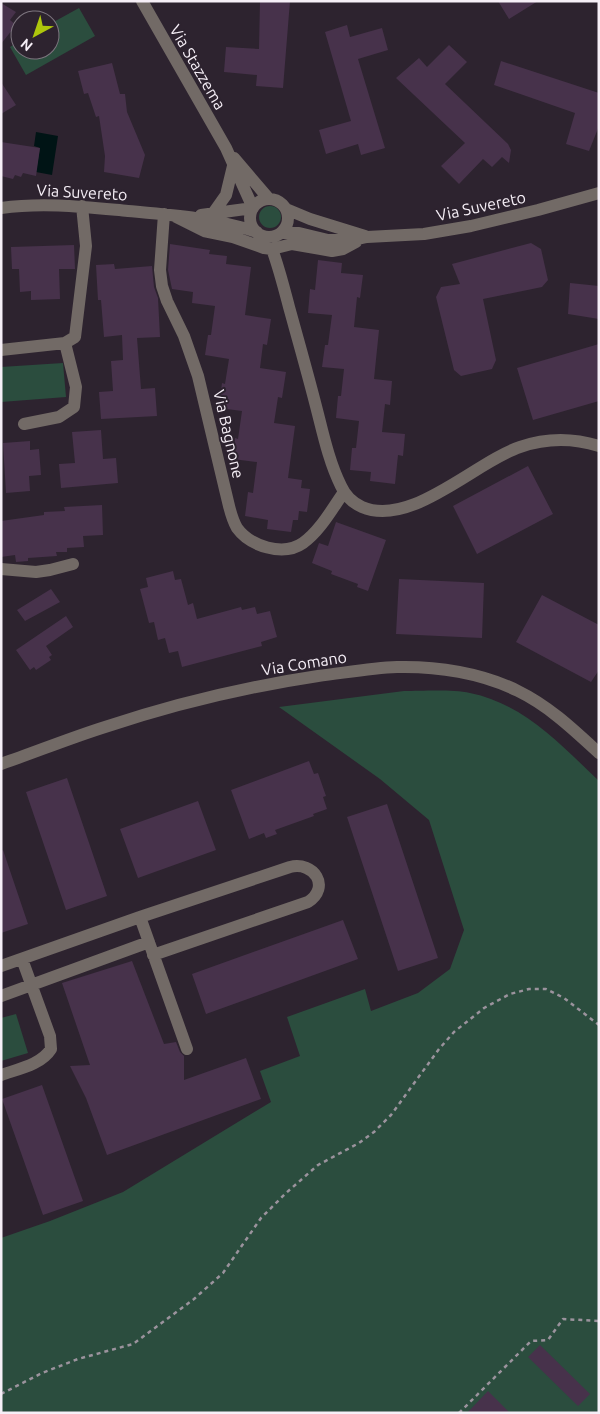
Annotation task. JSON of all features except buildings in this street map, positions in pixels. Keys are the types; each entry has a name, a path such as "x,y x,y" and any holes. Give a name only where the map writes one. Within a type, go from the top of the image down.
{"street":[{"name":"Via Stazzema","path":"142,1 226,148 253,208"},
{"name":"Via Stazzema","path":"226,148 269,199"},
{"path":"214,212 226,194 233,166"},
{"name":"Via Suvereto","path":"281,233 299,233 328,240 406,236 471,226 599,193"},
{"path":"269,199 275,200 286,208 288,222 281,233 271,237 256,232 250,220 253,208 263,200 269,199"},
{"name":"Via Suvereto","path":"1,208 37,205 82,206 191,216 227,223 256,232"},
{"path":"1,350 65,343 75,337 86,246 82,206"},
{"name":"Via Suvereto","path":"191,216 253,208"},
{"name":"Via Suvereto","path":"286,208 310,219 367,237"},
{"path":"169,214 204,231 233,237 255,246 272,249 292,244 322,251 336,251 367,237"},
{"name":"Via Bagnone","path":"169,214 160,270 162,286 184,336 198,376 229,506 236,526 244,535 263,546 281,549 292,548 303,543 312,534 344,492"},
{"path":"272,249 326,444 338,480 350,499 362,507 390,512 418,502 521,446 557,440 577,441 599,446"},
{"path":"24,424 59,417 74,407 76,387 65,343"},
{"path":"1,569 36,572 73,564"},
{"name":"Via Comano","path":"1,764 104,727 200,699 296,680 396,667 452,671 509,687 550,711 599,753"},
{"path":"1,966 294,866 309,868 318,878 318,891 308,902 153,955"},
{"path":"140,917 187,1049"},
{"path":"1,996 149,942"},
{"path":"1,1074 37,1062 46,1056 51,1049 50,1036 22,958"}],"path":[{"path":"1,1394 42,1373 78,1359 133,1344 194,1299 223,1273 261,1218 318,1165 359,1143 374,1132 391,1114 439,1049 454,1032 484,1008 510,994 529,989 546,990 564,998 599,1025"},
{"path":"459,1413 531,1341 548,1340 563,1319 599,1321"}],"green space":[{"path":"79,8 95,36 60,56 60,18"},
{"path":"17,60 53,60 26,75"},
{"path":"270,206 278,209 281,217 278,225 270,228 262,225 259,217 262,209"},
{"path":"63,363 66,397 1,402 1,367"},
{"path":"404,691 470,693 489,698 507,706 540,727 599,781 599,1413 1,1413 1,1238 123,1192 271,1102 260,1071 300,1056 287,1017 365,989 371,1011 418,993 450,969 464,930 429,820 380,779 279,707"},
{"path":"16,1014 28,1053 1,1061 1,1018"}],"shaded area":[{"path":"36,132 58,136 52,175 36,172 40,148 34,146"}]}
